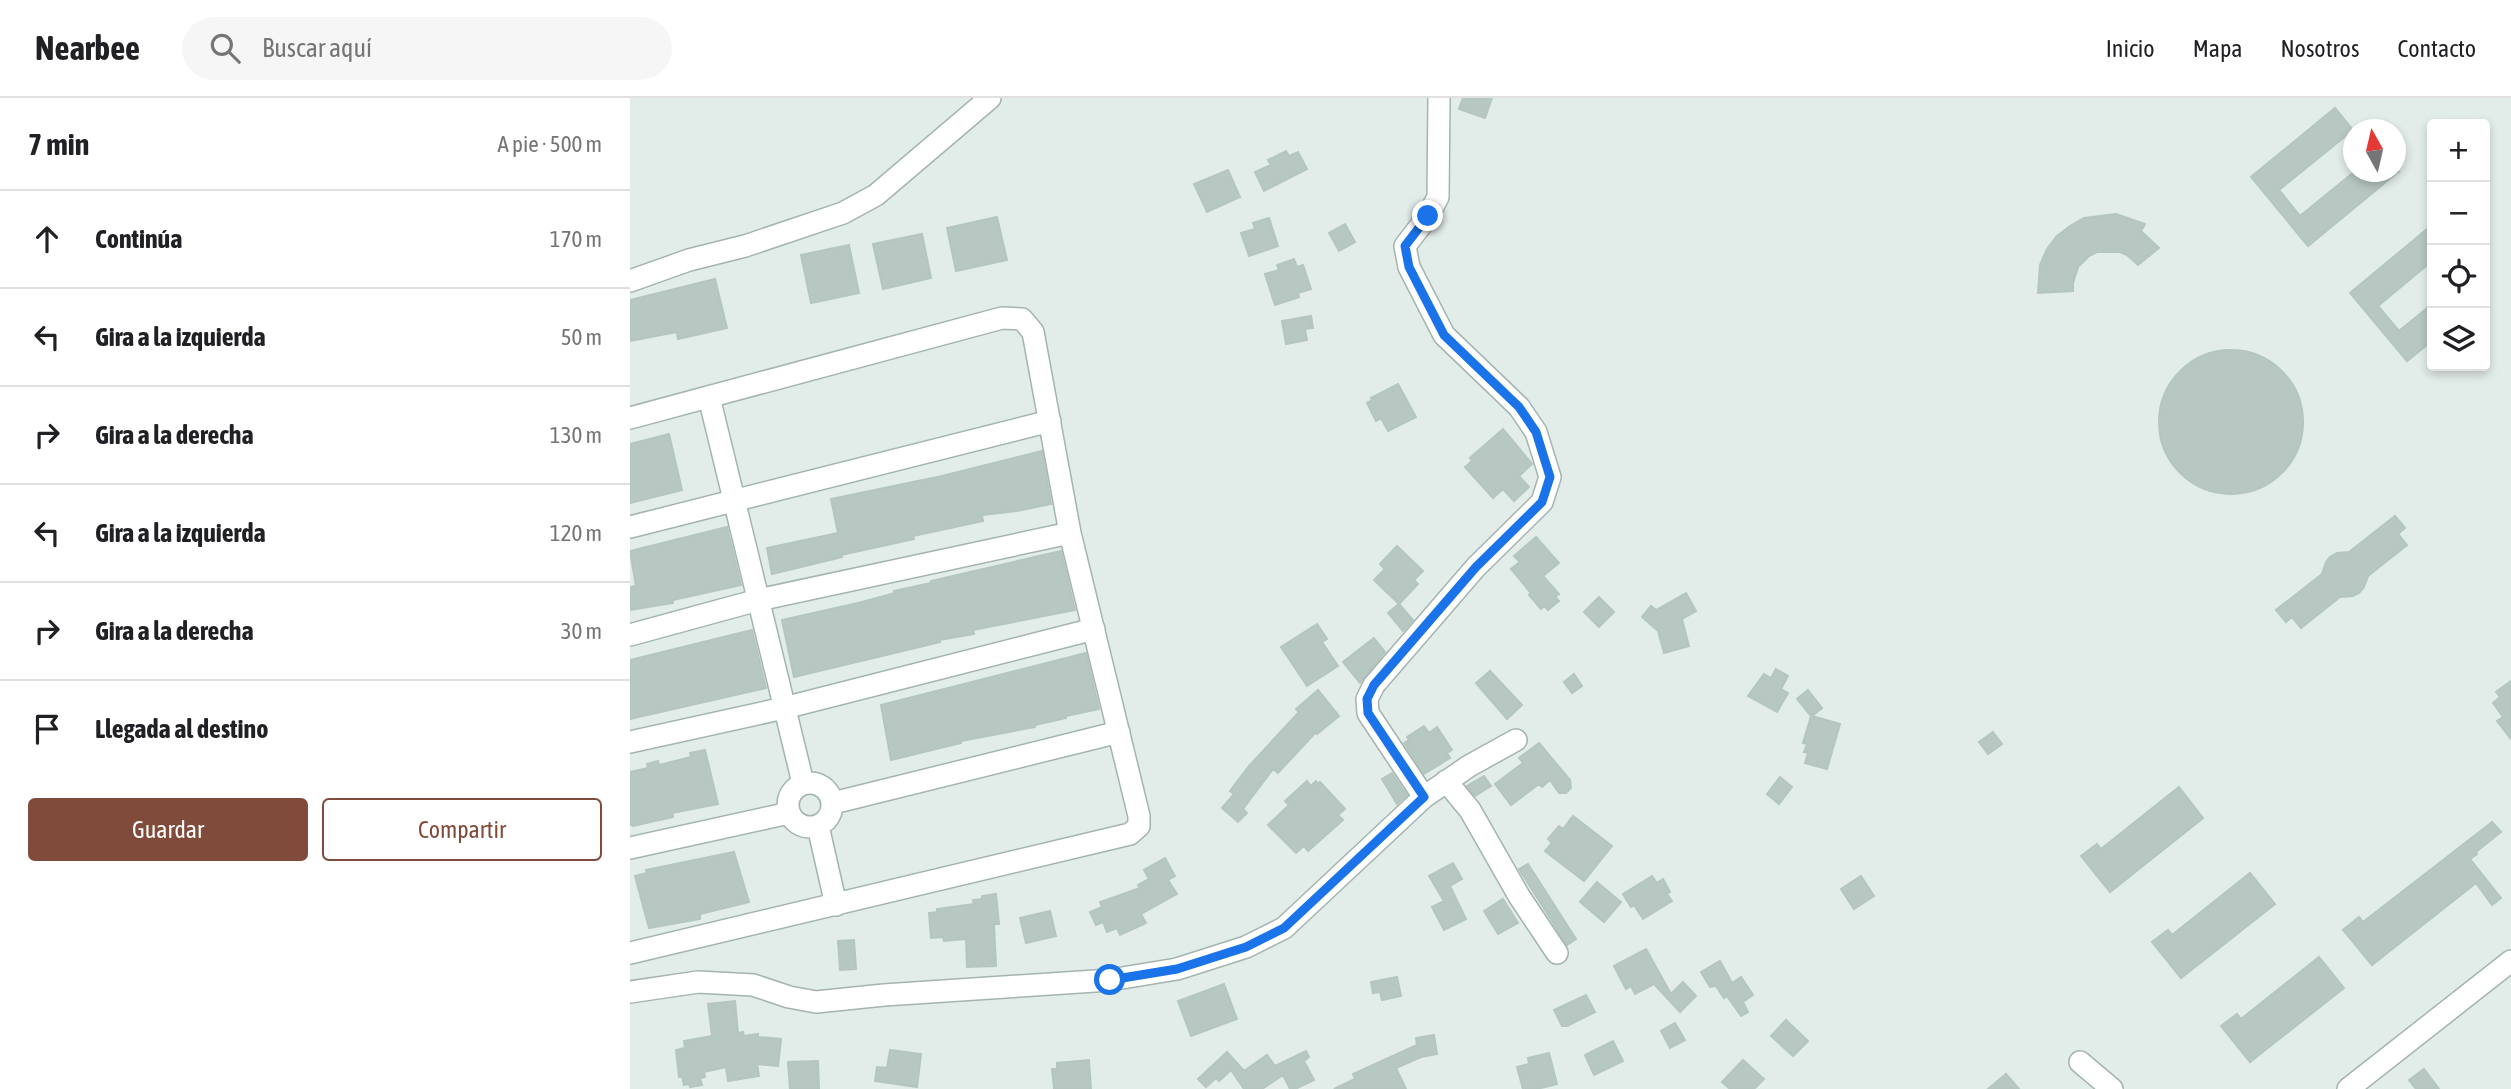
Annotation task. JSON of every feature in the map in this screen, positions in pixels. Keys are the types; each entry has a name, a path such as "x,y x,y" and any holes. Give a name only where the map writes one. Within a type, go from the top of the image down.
{"street":[{"path":"630,281 843,213 876,195 990,98"},
{"path":"1424,797 1368,713 1367,699 1374,685 1476,567 1542,502 1550,477 1536,432 1519,407 1444,335 1409,267 1405,246 1428,216 1438,197 1439,98"},
{"path":"630,418 1002,318 1022,319 1032,332 1070,533 1139,816 1139,826 1130,834 630,953"},
{"path":"709,397 803,783"},
{"path":"630,527 1050,421"},
{"path":"630,635 758,600 1070,533"},
{"path":"630,742 784,708 1094,629"},
{"path":"833,803 1119,732"},
{"path":"630,992 698,982 752,985 816,1002 1110,980 1177,969 1246,947 1284,928 1424,797 1446,781 1517,740"},
{"path":"1446,781 1470,810 1519,896 1557,953"},
{"path":"803,783 823,786 832,796 833,803 830,817 818,826 804,827 789,813 792,792 803,783"},
{"path":"630,848 789,813"},
{"path":"818,826 836,905"},
{"path":"2348,1089 2511,961"},
{"path":"2080,1062 2112,1089"}],"building":[{"path":"1463,98 1492,98 1485,118 1459,109"},
{"path":"2335,108 2344,119 2343,138 2279,190 2300,216 2343,181 2386,182 2308,246 2251,177"},
{"path":"1286,151 1289,156 1298,152 1307,169 1264,191 1255,172 1271,165 1268,160"},
{"path":"1228,170 1240,197 1207,212 1194,184"},
{"path":"2116,214 2145,224 2141,231 2159,248 2138,265 2120,252 2097,252 2078,267 2073,291 2038,293 2040,265 2057,236 2084,218"},
{"path":"997,217 1007,260 956,271 947,228"},
{"path":"1269,218 1278,246 1249,256 1241,233 1255,229 1253,223"},
{"path":"1345,224 1355,242 1339,251 1329,233"},
{"path":"2427,229 2427,265 2378,306 2399,331 2427,308 2427,345 2407,361 2350,293"},
{"path":"922,234 931,278 883,289 873,244"},
{"path":"849,245 859,293 811,303 801,255"},
{"path":"1294,259 1297,267 1303,265 1311,289 1298,293 1299,297 1275,305 1265,274 1279,270 1277,265"},
{"path":"715,279 727,328 678,339 677,332 630,341 630,300"},
{"path":"1311,316 1313,328 1305,329 1307,340 1286,344 1282,321"},
{"path":"2231,350 2259,355 2282,371 2298,394 2303,422 2298,450 2282,473 2259,489 2231,494 2203,489 2180,473 2164,450 2159,422 2164,394 2180,371 2203,355"},
{"path":"1398,384 1416,417 1388,431 1381,418 1376,421 1367,403 1371,398"},
{"path":"1503,429 1532,464 1519,476 1529,487 1514,501 1503,489 1493,498 1465,467 1472,461 1470,458"},
{"path":"669,434 682,490 630,503 630,444"},
{"path":"1042,451 1051,504 982,515 983,521 913,536 914,539 772,574 767,548 838,533 831,499 942,476"},
{"path":"2395,516 2405,528 2398,534 2407,545 2368,576 2359,593 2340,597 2301,628 2292,617 2286,622 2276,610 2322,574 2330,557 2349,552"},
{"path":"727,527 741,585 673,600 673,603 630,610 630,587 636,586 630,551"},
{"path":"1536,537 1559,563 1543,576 1559,594 1555,597 1559,601 1548,610 1544,606 1541,609 1511,569 1520,562 1514,556"},
{"path":"1397,546 1423,571 1414,580 1418,584 1399,604 1374,580 1385,569 1380,564"},
{"path":"1061,551 1075,610 973,630 974,634 939,640 940,642 794,677 782,620"},
{"path":"1686,593 1696,611 1682,619 1689,646 1664,653 1658,631 1642,617 1651,606 1656,610"},
{"path":"1599,597 1614,612 1599,627 1584,612"},
{"path":"1399,604 1413,620 1403,631 1388,613"},
{"path":"1317,624 1327,639 1322,642 1338,666 1307,686 1281,647"},
{"path":"752,630 766,688 630,719 630,660"},
{"path":"1374,638 1385,652 1360,683 1343,662"},
{"path":"1086,653 1099,709 1066,716 1035,727 961,741 891,760 881,705"},
{"path":"1776,669 1788,676 1781,689 1788,693 1777,712 1748,696 1764,674 1771,678"},
{"path":"1490,671 1522,705 1507,719 1476,683"},
{"path":"1574,674 1582,686 1572,693 1564,682"},
{"path":"2511,681 2511,739 2497,721 2503,717 2493,703 2500,697 2496,692"},
{"path":"1318,690 1339,716 1317,734 1316,732 1278,773 1273,769 1243,809 1247,813 1238,822 1222,808 1234,794 1230,791 1249,766 1299,712 1296,709"},
{"path":"1808,690 1822,708 1812,716 1840,724 1827,769 1805,763 1808,753 1804,752 1807,744 1803,743 1811,716 1797,699"},
{"path":"1424,726 1429,733 1437,727 1452,750 1447,753 1450,758 1424,774 1404,743 1409,740 1407,737"},
{"path":"1993,732 2002,744 1988,754 1979,742"},
{"path":"1539,743 1570,780 1571,788 1566,793 1559,793 1550,780 1542,787 1539,784 1511,805 1495,784 1523,763 1519,758"},
{"path":"705,750 718,804 672,813 673,817 633,826 630,824 630,772 648,768 647,764 658,761 659,765 691,757 690,753"},
{"path":"1392,773 1407,795 1397,804 1382,779"},
{"path":"1484,776 1491,786 1475,796 1467,786"},
{"path":"1780,777 1792,787 1779,804 1767,794"},
{"path":"1307,781 1311,786 1316,781 1318,784 1320,782 1345,809 1338,815 1343,820 1308,851 1304,846 1296,853 1268,825 1289,805 1285,801"},
{"path":"2179,787 2203,818 2110,892 2081,856 2097,844 2101,849"},
{"path":"1573,816 1612,846 1584,881 1545,851 1552,843 1548,839 1559,826 1563,829"},
{"path":"2492,822 2501,832 2470,859 2501,898 2492,905 2476,883 2372,965 2343,930 2359,917 2363,922"},
{"path":"734,852 749,902 700,914 700,919 649,928 635,876 647,873 646,870"},
{"path":"1165,858 1175,876 1168,880 1177,894 1141,914 1146,923 1120,935 1117,928 1107,932 1103,922 1096,925 1090,912 1102,907 1100,902 1140,888 1138,885 1149,879 1144,870"},
{"path":"1453,863 1462,879 1450,886 1466,919 1444,930 1432,907 1444,901 1429,876"},
{"path":"1528,864 1576,939 1567,945 1519,869"},
{"path":"2250,873 2275,904 2181,978 2152,942 2168,930 2172,935"},
{"path":"1652,876 1657,883 1663,879 1672,901 1643,919 1623,894"},
{"path":"1861,876 1874,896 1854,909 1841,889"},
{"path":"1597,882 1621,902 1604,922 1580,902"},
{"path":"996,894 999,924 994,924 996,966 967,967 966,939 944,941 943,937 931,938 929,913 937,912 937,909 974,904 973,900"},
{"path":"1503,899 1518,923 1498,934 1484,911"},
{"path":"1050,911 1056,936 1026,943 1020,918"},
{"path":"854,940 856,969 840,970 838,941"},
{"path":"1646,949 1671,994 1683,982 1696,996 1680,1012 1654,984 1635,994 1631,986 1626,989 1614,966"},
{"path":"2319,957 2344,988 2250,1062 2221,1026 2237,1014 2241,1019"},
{"path":"1720,961 1732,983 1741,977 1753,995 1743,1002 1748,1012 1741,1016 1727,996 1724,998 1716,986 1710,987 1701,972"},
{"path":"1397,977 1401,996 1382,1000 1380,992 1373,993 1371,982"},
{"path":"1224,984 1237,1019 1191,1036 1178,1001"},
{"path":"1586,995 1595,1012 1562,1026 1554,1010"},
{"path":"735,1001 738,1033 743,1032 744,1036 758,1034 758,1037 781,1039 778,1066 757,1064 759,1076 728,1081 726,1067 704,1072 705,1077 700,1078 702,1085 684,1085 682,1076 679,1077 676,1050 685,1048 684,1041 712,1036 708,1004"},
{"path":"1786,1020 1808,1041 1793,1056 1771,1036"},
{"path":"1675,1023 1685,1040 1670,1048 1661,1031"},
{"path":"1434,1035 1437,1054 1421,1057 1396,1068 1406,1089 1334,1089 1355,1079 1353,1074 1417,1045 1416,1038"},
{"path":"1613,1041 1623,1061 1594,1075 1585,1055"},
{"path":"890,1050 921,1054 917,1087 875,1081 877,1067 887,1068"},
{"path":"1306,1051 1309,1057 1304,1061 1314,1080 1295,1089 1290,1089 1283,1075 1262,1089 1244,1089 1231,1070 1219,1081 1216,1078 1206,1087 1198,1079 1227,1052 1244,1071 1267,1055 1275,1066"},
{"path":"1549,1053 1557,1084 1523,1089 1517,1067 1529,1064 1528,1058"},
{"path":"1089,1060 1091,1089 1054,1089 1052,1069 1057,1069 1057,1063"},
{"path":"1743,1060 1764,1079 1754,1089 1730,1089 1722,1082"},
{"path":"818,1061 819,1089 790,1089 788,1062"},
{"path":"2424,1069 2439,1089 2416,1089 2409,1080"},
{"path":"2006,1074 2019,1089 1988,1089"}],"route":[{"path":"1110,980 1177,969 1246,947 1284,928 1424,797 1368,713 1367,699 1374,685 1476,567 1542,502 1550,477 1536,432 1519,407 1444,335 1409,267 1405,246 1428,216"}]}
